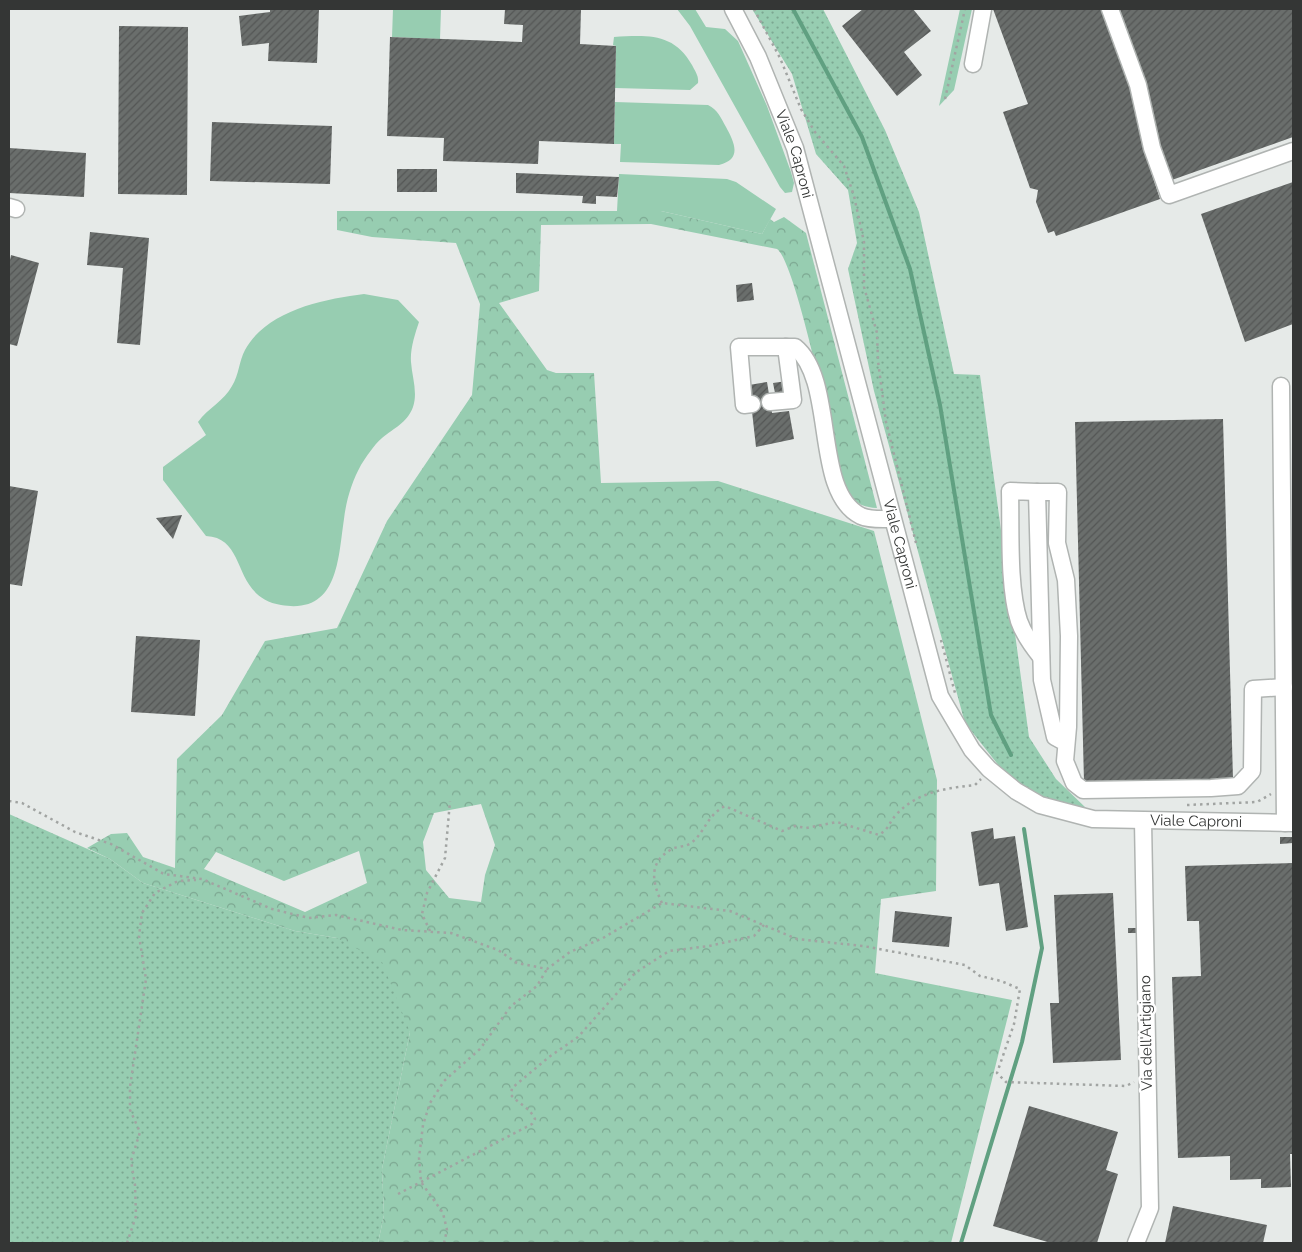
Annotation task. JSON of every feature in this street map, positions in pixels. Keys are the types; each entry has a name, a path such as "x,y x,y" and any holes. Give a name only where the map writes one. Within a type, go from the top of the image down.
{"street":[{"name":"Viale Caproni","path":"732,9 758,57 782,112 798,156 891,519 907,569 940,696 972,750 989,769 1016,791 1040,805 1094,819 1289,823"},
{"path":"973,64 983,9"},
{"path":"1110,9 1138,85 1152,148 1168,195 1293,151"},
{"path":"752,404 744,405 739,347 795,347 804,354 818,393 830,466 840,493 860,516 872,519 891,519"},
{"path":"770,402 793,400 786,347"},
{"path":"1281,386 1284,687 1289,823"},
{"path":"1041,657 1028,642 1019,620 1012,564 1010,491 1058,492 1057,543 1066,580 1069,636 1065,761 1074,783 1084,790 1238,786 1252,771 1253,689 1284,687"},
{"path":"1037,492 1042,680 1055,737 1066,743"},
{"name":"Via dell'Artigiano","path":"1136,1243 1150,1208 1143,821"}],"path":[{"path":"754,9 780,58 800,109 815,132 844,166 854,196 864,242 864,287 877,333 878,361 886,422 917,550"},
{"path":"945,99 966,9"},
{"path":"939,633 958,702"},
{"path":"662,903 655,888 652,871 658,860 672,849 691,843 714,812 725,806 782,830 795,826 806,828 837,822 878,835 890,827 895,815 916,797 956,787 975,785 989,769"},
{"path":"1185,806 1257,802 1278,792"},
{"path":"9,801 22,803 74,832 111,844 164,874 202,879 272,909 309,918 336,915 402,930 451,933 498,950 517,963 546,970"},
{"path":"430,931 422,914 426,893 446,858 450,801"},
{"path":"127,1243 136,1216 135,1185 131,1161 140,1132 130,1110 130,1087 146,979 139,936 142,912 155,893 178,881 202,879"},
{"path":"444,1243 447,1230 443,1213 421,1182 419,1158 423,1125 430,1103 444,1081 480,1049 511,1006 537,986 546,970 570,952 602,938 662,903 730,911 797,939 863,946 965,965 980,976 1001,981 1020,989 1014,1024 997,1073 1006,1082 1126,1086 1147,1076"},
{"path":"398,1194 532,1124 535,1119 532,1112 515,1100 511,1095 512,1088 578,1037 634,973 669,951 709,946 754,936 764,925"}],"green space":[{"path":"393,9 441,9 440,39 392,37"},
{"path":"677,9 695,9 706,27 725,29 738,41 767,106 791,172 794,183 792,192 785,193 780,187 690,26"},
{"path":"752,9 823,9 885,130 919,212 954,374 980,375 1029,737 1056,779 1086,808 1048,802 1007,776 965,723 874,391 848,269 857,243 848,190 816,154 792,74"},
{"path":"960,9 972,9 954,90 939,106"},
{"path":"614,37 649,37 659,38 668,42 685,55 692,65 698,78 698,83 690,90 615,88 616,46 613,45"},
{"path":"615,102 708,105 721,117 732,138 734,154 727,162 719,165 620,162 621,144 614,144"},
{"path":"619,174 727,179 736,182 776,209 762,234 661,211 617,211"},
{"path":"337,211 661,211 762,234 770,219 774,222 784,217 806,233 877,508 862,505 853,499 840,475 803,317 785,261 777,249 651,224 541,225 539,291 499,303 547,370 556,373 594,373 601,483 718,481 874,531 937,780 936,891 881,899 875,973 1012,1000 951,1243 378,1243 384,1215 382,1169 410,1032 337,938 295,931 143,883 110,859 87,848 111,834 127,833 143,857 175,868 177,759 222,715 265,641 337,628 387,521 472,395 480,304 456,243 372,237 337,230","holes":["481,804 495,845 485,875 481,902 449,898 426,870 423,842 434,813","359,851 367,883 305,912 204,869 216,852 284,881"]},
{"path":"364,294 398,300 419,322 411,357 415,390 413,407 400,425 376,444 358,471 346,505 337,566 325,592 314,601 300,606 281,605 265,600 254,591 246,580 229,546 219,539 206,536 163,480 163,467 206,435 198,422 229,391 245,350 254,337 281,316 297,309 331,299"},
{"path":"9,814 110,859 143,883 295,931 337,938 382,962 410,1032 382,1169 384,1215 378,1243 9,1243"}],"building":[{"path":"270,9 319,9 317,63 268,61 269,43 242,46 239,16 270,12"},
{"path":"505,9 581,9 580,44 616,46 614,144 539,141 538,164 443,161 444,138 387,136 390,37 522,42 523,25 504,24"},
{"path":"863,9 913,9 931,31 904,52 922,75 897,96 842,26"},
{"path":"993,9 1293,9 1293,137 1169,181 1156,146 1144,150 1160,199 1056,236 1054,231 1048,233 1036,202 1038,190 1030,188 1003,112 1028,104"},
{"path":"119,26 188,27 187,195 118,194"},
{"path":"212,122 332,126 330,184 210,181"},
{"path":"9,148 86,153 84,197 9,193"},
{"path":"397,169 437,169 437,192 397,192"},
{"path":"516,173 619,177 617,197 596,196 596,204 582,203 583,196 516,193"},
{"path":"1293,182 1293,324 1245,342 1201,214"},
{"path":"90,232 149,238 140,345 117,343 123,268 87,265"},
{"path":"11,255 39,263 17,346 9,344 9,265"},
{"path":"752,283 754,300 737,302 736,285"},
{"path":"787,381 790,396 776,398 773,383"},
{"path":"767,382 772,413 789,411 794,439 756,447 749,385"},
{"path":"1223,419 1233,779 1084,782 1075,422"},
{"path":"9,486 38,491 22,586 9,584"},
{"path":"182,515 173,539 156,518"},
{"path":"136,636 200,640 195,716 131,712"},
{"path":"993,828 994,839 1015,836 1028,927 1006,931 999,883 979,886 971,832"},
{"path":"1280,837 1293,837 1293,843 1280,844"},
{"path":"1293,863 1293,1154 1290,1154 1291,1187 1261,1188 1261,1179 1230,1180 1230,1156 1178,1158 1172,977 1201,976 1199,921 1187,921 1185,866"},
{"path":"1113,893 1121,1060 1053,1063 1050,1003 1059,1003 1054,895"},
{"path":"895,911 952,917 949,947 892,942"},
{"path":"1128,928 1138,928 1138,933 1128,933"},
{"path":"1029,1106 1118,1132 1106,1170 1118,1174 1097,1243 1051,1243 993,1226"},
{"path":"1173,1206 1267,1225 1263,1243 1165,1243"}],"waterway":[{"path":"793,9 862,137 910,269 940,405 991,715 1011,755"},
{"path":"961,1243 1022,1042 1042,948 1024,829"}]}
